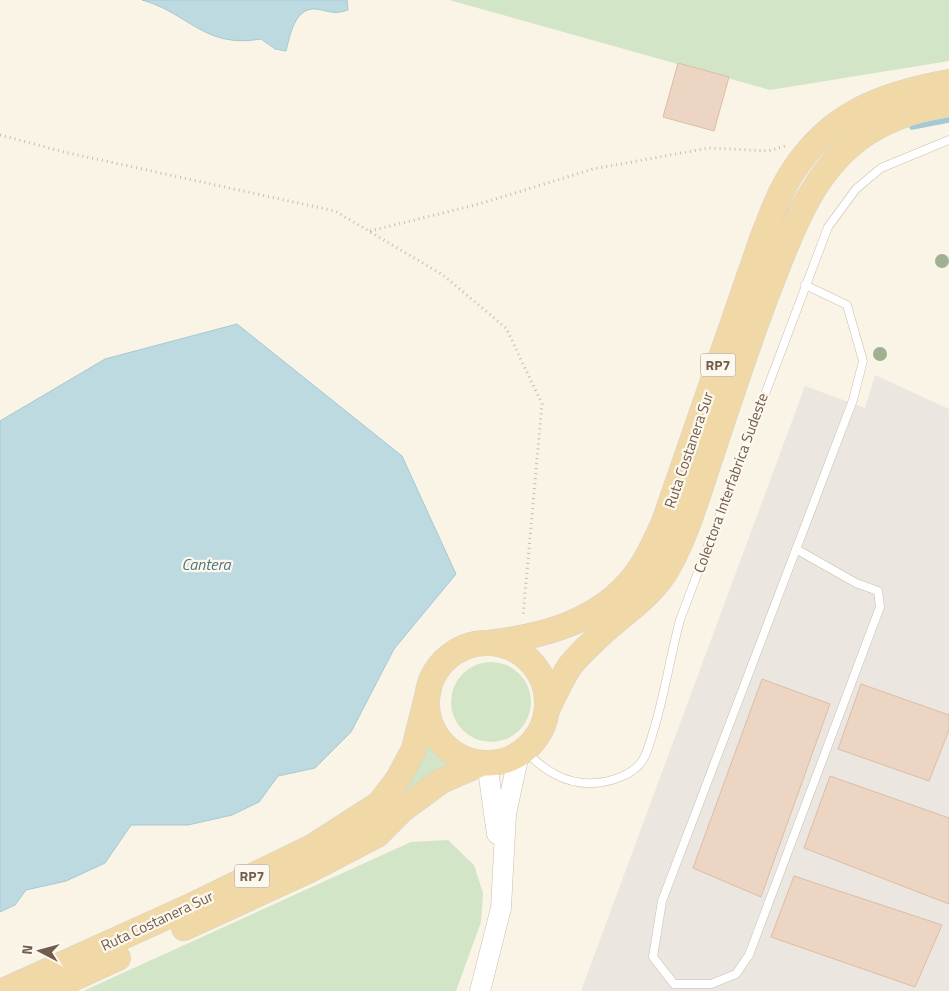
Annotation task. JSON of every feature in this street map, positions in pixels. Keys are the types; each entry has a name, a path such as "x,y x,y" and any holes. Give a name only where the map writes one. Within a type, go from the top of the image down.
{"main road":[{"name":"Ruta Costanera Sur","path":"3,991 193,905 312,847 379,804 398,779 414,750 429,689 437,670 450,655 468,646 521,639 562,628 599,609 627,585 648,556 667,512 762,238 792,172 818,141 850,114 881,98 949,82"},
{"name":"Ruta Costanera Sur","path":"46,991 349,850 376,835 402,810 441,781 483,763 503,761 522,752 535,739 543,725 547,710 570,666 600,634 648,595 668,568 696,500 759,313 796,218 817,185 837,159 856,140 878,125 907,114 949,104"},
{"name":"Ruta Costanera Sur","path":"488,643 508,646 525,656 538,671 546,690 547,710"},
{"name":"Ruta Costanera Sur","path":"429,689 428,708 432,727 443,744 459,756 483,763"}],"street":[{"path":"480,991 501,908 506,814 522,752"},
{"path":"483,763 497,833 501,908"}],"lane":[{"name":"Colectora Interfabrica Sudeste","path":"522,752 542,768 556,776 588,783 604,782 622,776 642,762 665,693 670,660 680,620 828,227 856,189 881,168 937,143 949,140"},
{"path":"796,549 856,583 878,591 880,606 749,954 736,974 711,984 674,984 653,957 662,901 796,549 853,400 863,361 847,306 805,285"}],"path":[{"path":"0,135 64,152 335,211 443,275 506,328 542,404 521,639"},
{"path":"370,232 479,204 593,169 709,148 768,151 787,146"}],"shaded area":[{"path":"875,375 949,409 949,991 581,991 805,386 865,408"}],"green space":[{"path":"449,0 949,0 949,61 770,90"},
{"path":"491,662 506,665 519,674 528,687 531,702 528,717 519,730 506,739 491,742 476,739 463,730 454,717 451,702 454,687 463,674 476,665"},
{"path":"426,741 438,757 449,766 344,844"},
{"path":"448,840 474,865 483,893 481,922 456,991 83,991 411,842"}],"water":[{"path":"142,0 347,0 348,10 335,12 316,9 303,12 295,23 286,51 275,49 261,39 241,41 225,39 198,28 158,6"},
{"name":"Cantera","path":"237,324 402,456 456,574 394,649 351,732 315,768 278,776 259,802 232,815 188,825 131,825 105,863 66,881 26,890 15,905 0,912 0,421 105,359"}],"building":[{"path":"678,63 729,77 714,131 663,117"},
{"path":"762,679 830,704 761,897 693,868"},
{"path":"861,684 949,715 949,730 929,781 838,749"},
{"path":"830,776 949,818 949,904 804,848"},
{"path":"794,876 942,925 915,987 771,937"}],"waterway":[{"path":"912,127 949,120"}]}
